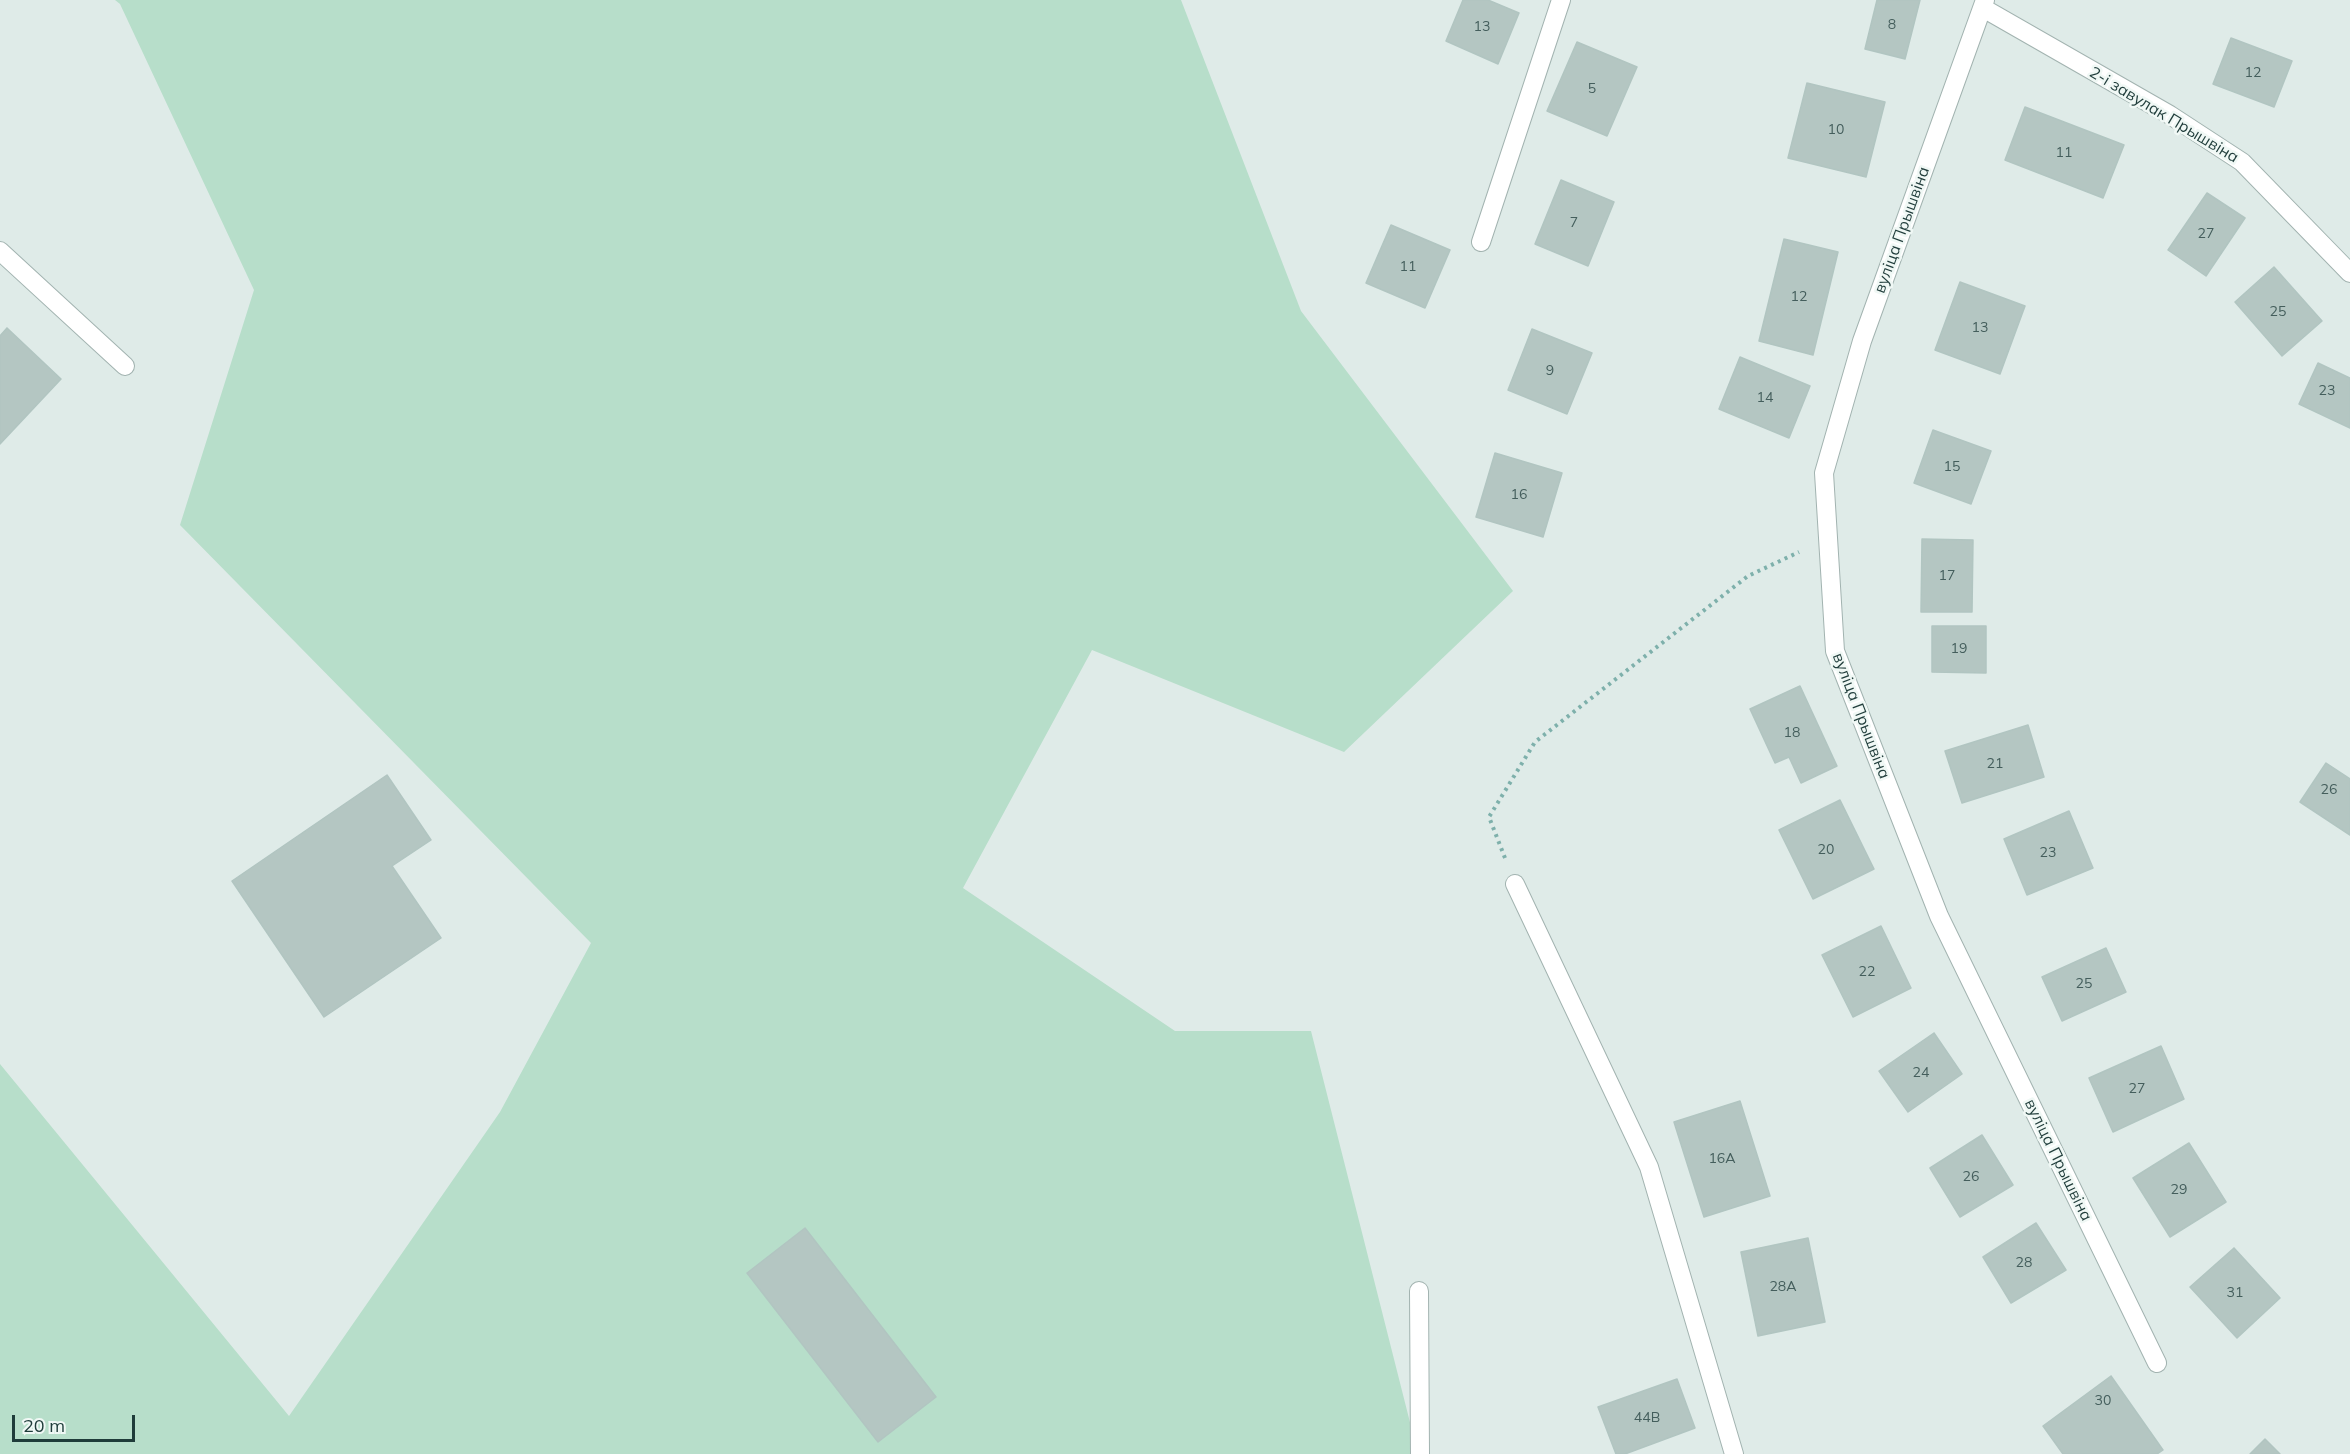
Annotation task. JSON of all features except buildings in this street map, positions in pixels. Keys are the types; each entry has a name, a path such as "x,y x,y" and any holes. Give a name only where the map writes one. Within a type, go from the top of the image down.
{"street":[{"path":"1481,242 1561,0"},
{"name":"2-і завулак Прышвіна","path":"1984,4 2170,115 2242,162 2350,273"},
{"name":"вуліца Прышвіна","path":"1984,4 1862,341 1824,473 1835,651 1939,916 2157,1363"},
{"path":"0,250 125,366"},
{"path":"1515,884 1649,1167 1734,1454"},
{"path":"1419,1291 1420,1454"}],"path":[{"path":"1515,884 1489,817 1535,742 1748,576 1828,538"}],"green space":[{"path":"115,0 1181,0 1301,311 1513,591 1344,752 1092,650 963,888 1175,1031 1311,1031 1418,1454 0,1454 0,1064 289,1416 500,1112 591,943 180,525 254,290 120,4"}]}
